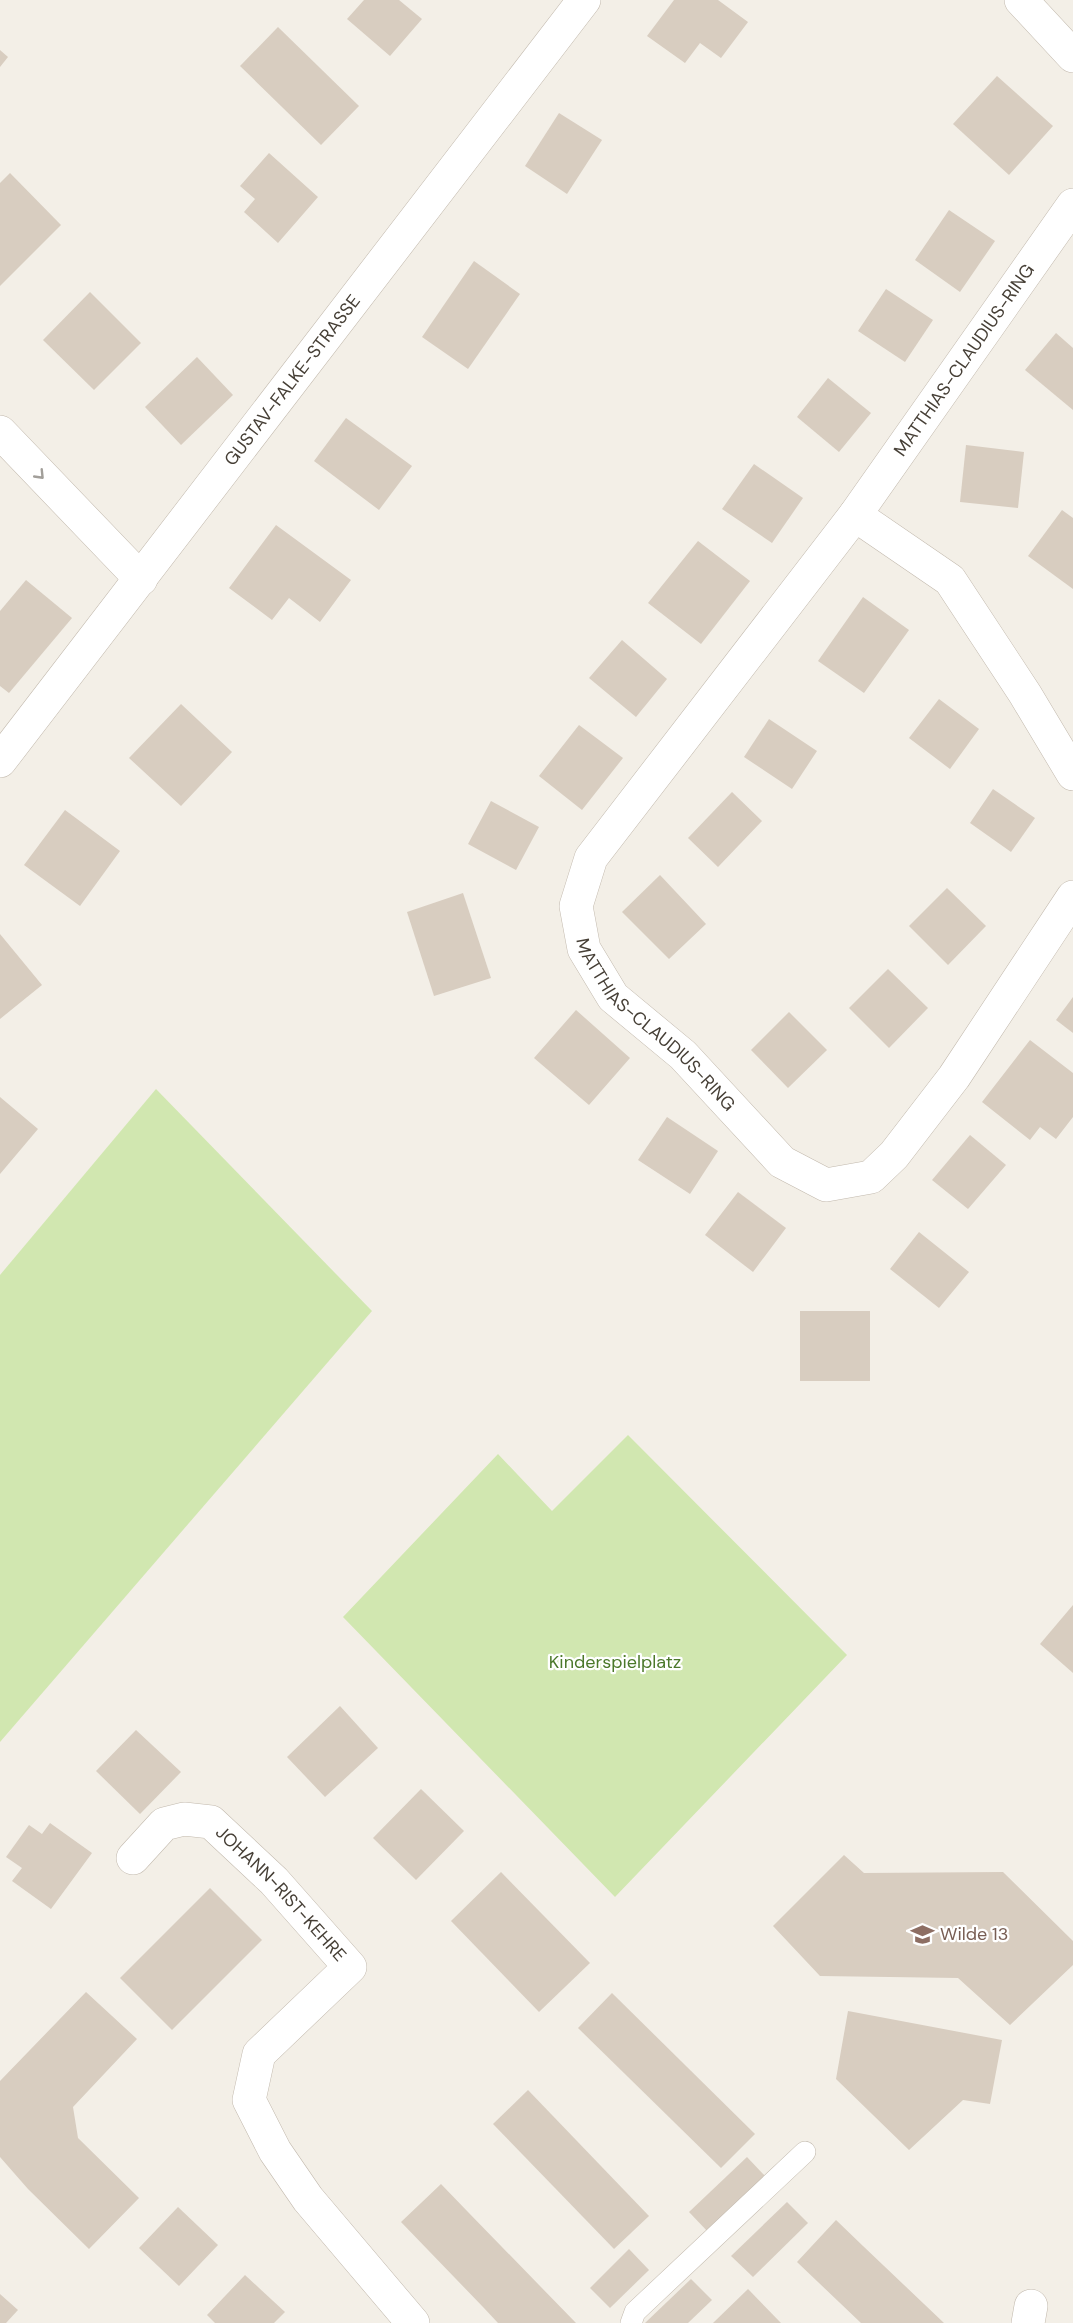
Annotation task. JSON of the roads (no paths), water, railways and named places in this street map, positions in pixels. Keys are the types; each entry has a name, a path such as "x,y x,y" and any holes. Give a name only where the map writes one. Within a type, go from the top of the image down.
{"street":[{"name":"GUSTAV-FALKE-STRASSE","path":"0,761 584,0"},
{"path":"1021,0 1073,56"},
{"name":"MATTHIAS-CLAUDIUS-RING","path":"1073,205 855,515 591,858 576,906 584,949 613,997 682,1055 782,1162 826,1185 871,1177 894,1155 954,1077 1073,897"},
{"path":"0,432 141,579"},
{"path":"855,515 950,580 1025,694 1073,774"},
{"name":"JOHANN-RIST-KEHRE","path":"133,1858 164,1824 184,1819 211,1822 274,1881 350,1967 259,2054 249,2100 274,2151 308,2199 413,2323"}],"lane":[{"path":"631,2323 635,2312 805,2152"}],"place":[{"name":"Wilde 13","path":"922,1934"}],"park label":[{"name":"Kinderspielplatz","path":"615,1662"}]}
